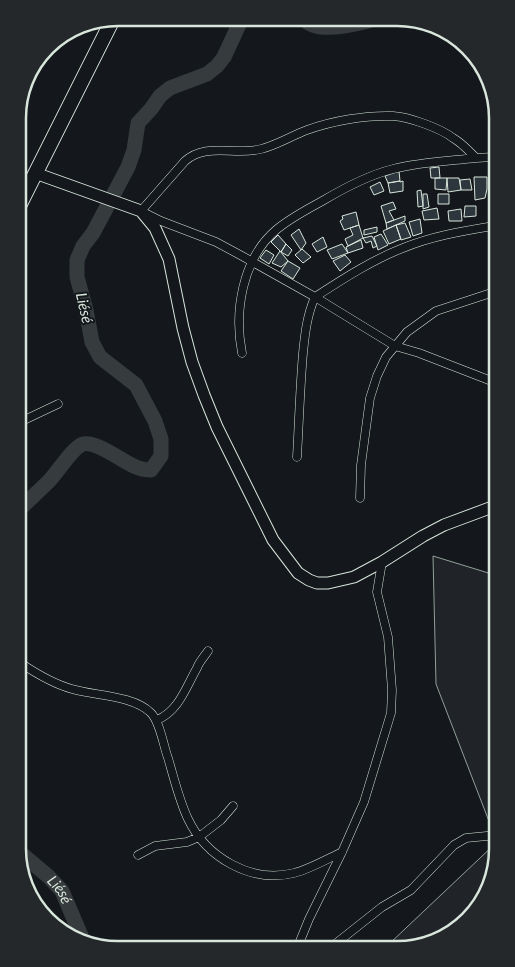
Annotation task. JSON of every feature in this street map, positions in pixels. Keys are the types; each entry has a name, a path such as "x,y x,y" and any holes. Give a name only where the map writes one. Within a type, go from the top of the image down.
{"highway":[{"path":"26,192 109,27"}],"main road":[{"path":"35,173 141,211 155,228 169,259 189,354 207,403 273,540 298,573 317,584 354,577 444,525 489,508"}],"street":[{"path":"476,158 454,138 409,120 393,116 332,122 262,149 247,152 209,150 192,155 141,211 161,221 216,242 315,297 395,346 419,353 489,380"},
{"path":"242,353 238,324 239,308 247,275 259,249 276,230 302,212 367,178 392,169 421,163 489,156"},
{"path":"297,457 306,322 315,297 389,254 405,247 453,233 489,227"},
{"path":"360,498 361,465 370,398 386,357 407,332 436,311 489,294"},
{"path":"26,419 58,404"},
{"path":"300,941 364,802 391,713 392,690 388,637 377,592 382,562"},
{"path":"157,720 172,710 181,699 197,666 208,651"},
{"path":"26,666 70,689 140,705 150,711 157,720 187,817 209,848 239,869 253,874 272,876 294,873 342,852"},
{"path":"138,855 155,846 187,842 200,837 221,820 233,806"},
{"path":"340,941 382,907 411,890 454,844 466,838 489,836"}],"shaded area":[{"path":"433,556 489,573 489,821 436,684"},
{"path":"489,850 484,878 470,905 462,914 453,922 426,936 392,941"}],"building":[{"path":"439,167 440,178 431,178 430,168"},
{"path":"399,171 400,181 388,183 385,176"},
{"path":"474,177 487,177 485,198 475,200"},
{"path":"435,178 447,178 446,190 435,189"},
{"path":"447,178 459,178 461,190 448,192"},
{"path":"470,179 472,190 461,190 460,180"},
{"path":"403,181 403,191 390,193 388,183"},
{"path":"380,182 384,191 374,195 370,187"},
{"path":"421,190 423,206 418,207 417,191"},
{"path":"423,194 427,194 429,207 423,209"},
{"path":"438,194 449,194 449,204 438,204"},
{"path":"393,202 396,209 389,211 394,220 386,223 381,206"},
{"path":"465,206 476,206 476,216 464,217"},
{"path":"437,208 439,219 424,220 422,211"},
{"path":"461,209 462,221 449,221 448,211"},
{"path":"356,212 359,225 344,230 340,221 343,219 342,216"},
{"path":"405,216 405,221 387,229 386,223"},
{"path":"420,219 422,233 413,236 409,222"},
{"path":"405,223 411,237 401,240 396,225"},
{"path":"359,225 363,238 348,246 345,239 353,235 350,228"},
{"path":"396,225 401,239 389,244 383,231"},
{"path":"377,227 377,232 364,235 364,230"},
{"path":"299,229 306,243 301,250 291,235"},
{"path":"381,234 388,245 378,250 374,237"},
{"path":"278,235 286,244 281,252 271,242"},
{"path":"372,236 377,246 373,248 371,241 366,243 363,238"},
{"path":"323,237 327,247 317,252 312,244"},
{"path":"361,240 363,248 348,253 346,247"},
{"path":"286,244 292,250 288,256 281,252"},
{"path":"342,244 348,253 332,259 327,250"},
{"path":"302,249 311,257 303,263 295,255"},
{"path":"266,250 274,255 269,264 260,258"},
{"path":"280,251 288,261 281,267 272,263"},
{"path":"345,255 351,262 340,271 333,261"},
{"path":"288,261 300,268 293,279 281,271"}],"waterway":[{"name":"Liésé","path":"26,503 49,481 74,450 83,444 100,447 129,464 145,470 151,470 161,456 161,439 155,421 136,385 100,357 92,342 77,277 77,260 128,167 134,150 138,123 160,96 170,88 207,74 217,66 224,57 238,26"},
{"name":"Liésé","path":"316,26 344,26"},
{"name":"Liésé","path":"27,858 62,891 79,932"}]}
